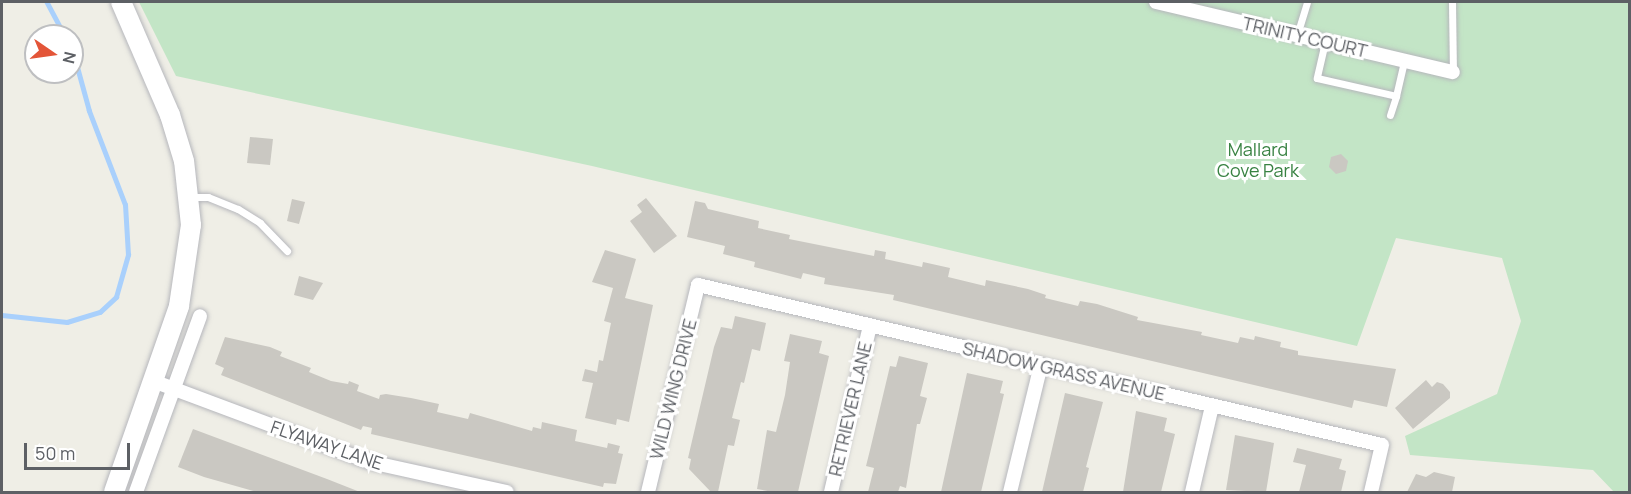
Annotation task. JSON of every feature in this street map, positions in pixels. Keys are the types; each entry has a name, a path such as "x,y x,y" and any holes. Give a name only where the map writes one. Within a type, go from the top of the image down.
{"main road":[{"path":"114,492 179,306 189,257 189,197 171,115 121,2"}],"street":[{"name":"TRINITY COURT","path":"1156,2 1454,72"},
{"name":"SHADOW GRASS AVENUE","path":"698,285 1382,445 1371,492"},
{"name":"WILD WING DRIVE","path":"648,492 698,285"},
{"path":"136,492 200,316"},
{"name":"RETRIEVER LANE","path":"831,492 870,326"},
{"path":"1010,492 1041,365"},
{"name":"FLYAWAY LANE","path":"153,381 370,462 507,492"},
{"path":"1192,492 1212,406"}],"lane":[{"path":"1298,35 1306,2"},
{"path":"1452,2 1454,72"},
{"path":"1325,42 1317,78 1396,96"},
{"path":"1390,115 1404,61"},
{"path":"189,197 208,197 238,209 260,224 287,250"}],"green space":[{"name":"Mallard Cove Park","path":"139,2 1629,2 1629,492 1614,492 1593,470 1410,455 1405,436 1497,394 1521,321 1502,258 1396,238 1357,346 592,166 176,76"}],"building":[{"path":"250,137 273,139 270,165 247,163"},
{"path":"1341,154 1348,161 1346,171 1336,174 1329,167 1331,157"},
{"path":"646,198 677,236 654,253 630,221 642,212 637,205"},
{"path":"292,199 305,202 299,224 287,221"},
{"path":"695,201 705,203 708,209 759,221 758,228 790,235 789,239 874,256 875,250 886,252 885,259 922,267 923,262 950,268 948,277 985,286 986,280 1028,289 1046,295 1045,298 1078,306 1080,301 1097,304 1138,317 1137,320 1202,332 1201,335 1238,343 1240,337 1254,340 1255,336 1281,342 1280,347 1298,351 1298,355 1396,369 1387,407 1354,400 1352,408 893,300 894,295 824,284 825,278 803,273 801,279 754,267 755,262 723,254 725,246 687,237"},
{"path":"605,250 636,259 625,298 653,305 629,422 617,419 616,425 585,418 593,383 582,381 585,369 597,372 599,360 603,361 611,323 604,321 613,288 592,282"},
{"path":"299,276 323,283 313,300 294,295"},
{"path":"735,316 766,323 760,351 752,349 744,383 741,382 732,418 740,420 734,446 728,445 718,492 711,492 689,469 691,459 688,458 714,347 721,327 732,329"},
{"path":"790,334 822,341 819,353 829,356 798,492 773,492 757,489 767,430 776,432 785,395 790,362 784,361"},
{"path":"225,337 270,347 282,352 280,356 311,368 309,372 331,381 348,384 349,381 359,385 357,391 379,399 380,395 386,394 411,398 439,404 437,412 468,419 470,413 532,431 533,427 541,429 542,422 577,430 575,441 607,448 608,443 620,446 618,453 623,454 616,484 604,483 603,487 371,434 372,428 363,426 361,430 221,375 224,368 215,364"},
{"path":"899,356 928,363 920,396 927,398 920,424 917,424 906,488 900,486 898,492 868,492 874,468 866,466 890,366 896,367"},
{"path":"967,373 1003,381 1000,393 1004,394 981,492 941,492"},
{"path":"1426,380 1432,387 1437,382 1443,384 1450,392 1450,398 1413,429 1395,408"},
{"path":"1065,393 1103,402 1086,467 1089,468 1083,492 1042,492"},
{"path":"1136,411 1167,418 1164,431 1175,434 1161,492 1123,492"},
{"path":"193,429 360,492 257,492 204,477 178,467"},
{"path":"1235,435 1274,443 1266,492 1226,490"},
{"path":"1297,448 1342,459 1339,469 1346,471 1341,492 1299,492 1306,465 1293,462"},
{"path":"1434,472 1455,477 1452,492 1407,492 1416,474 1426,477"}],"waterway":[{"path":"47,2 59,24"},
{"path":"2,315 67,322 100,312 116,297 128,255 125,205 89,111 82,84"}]}
